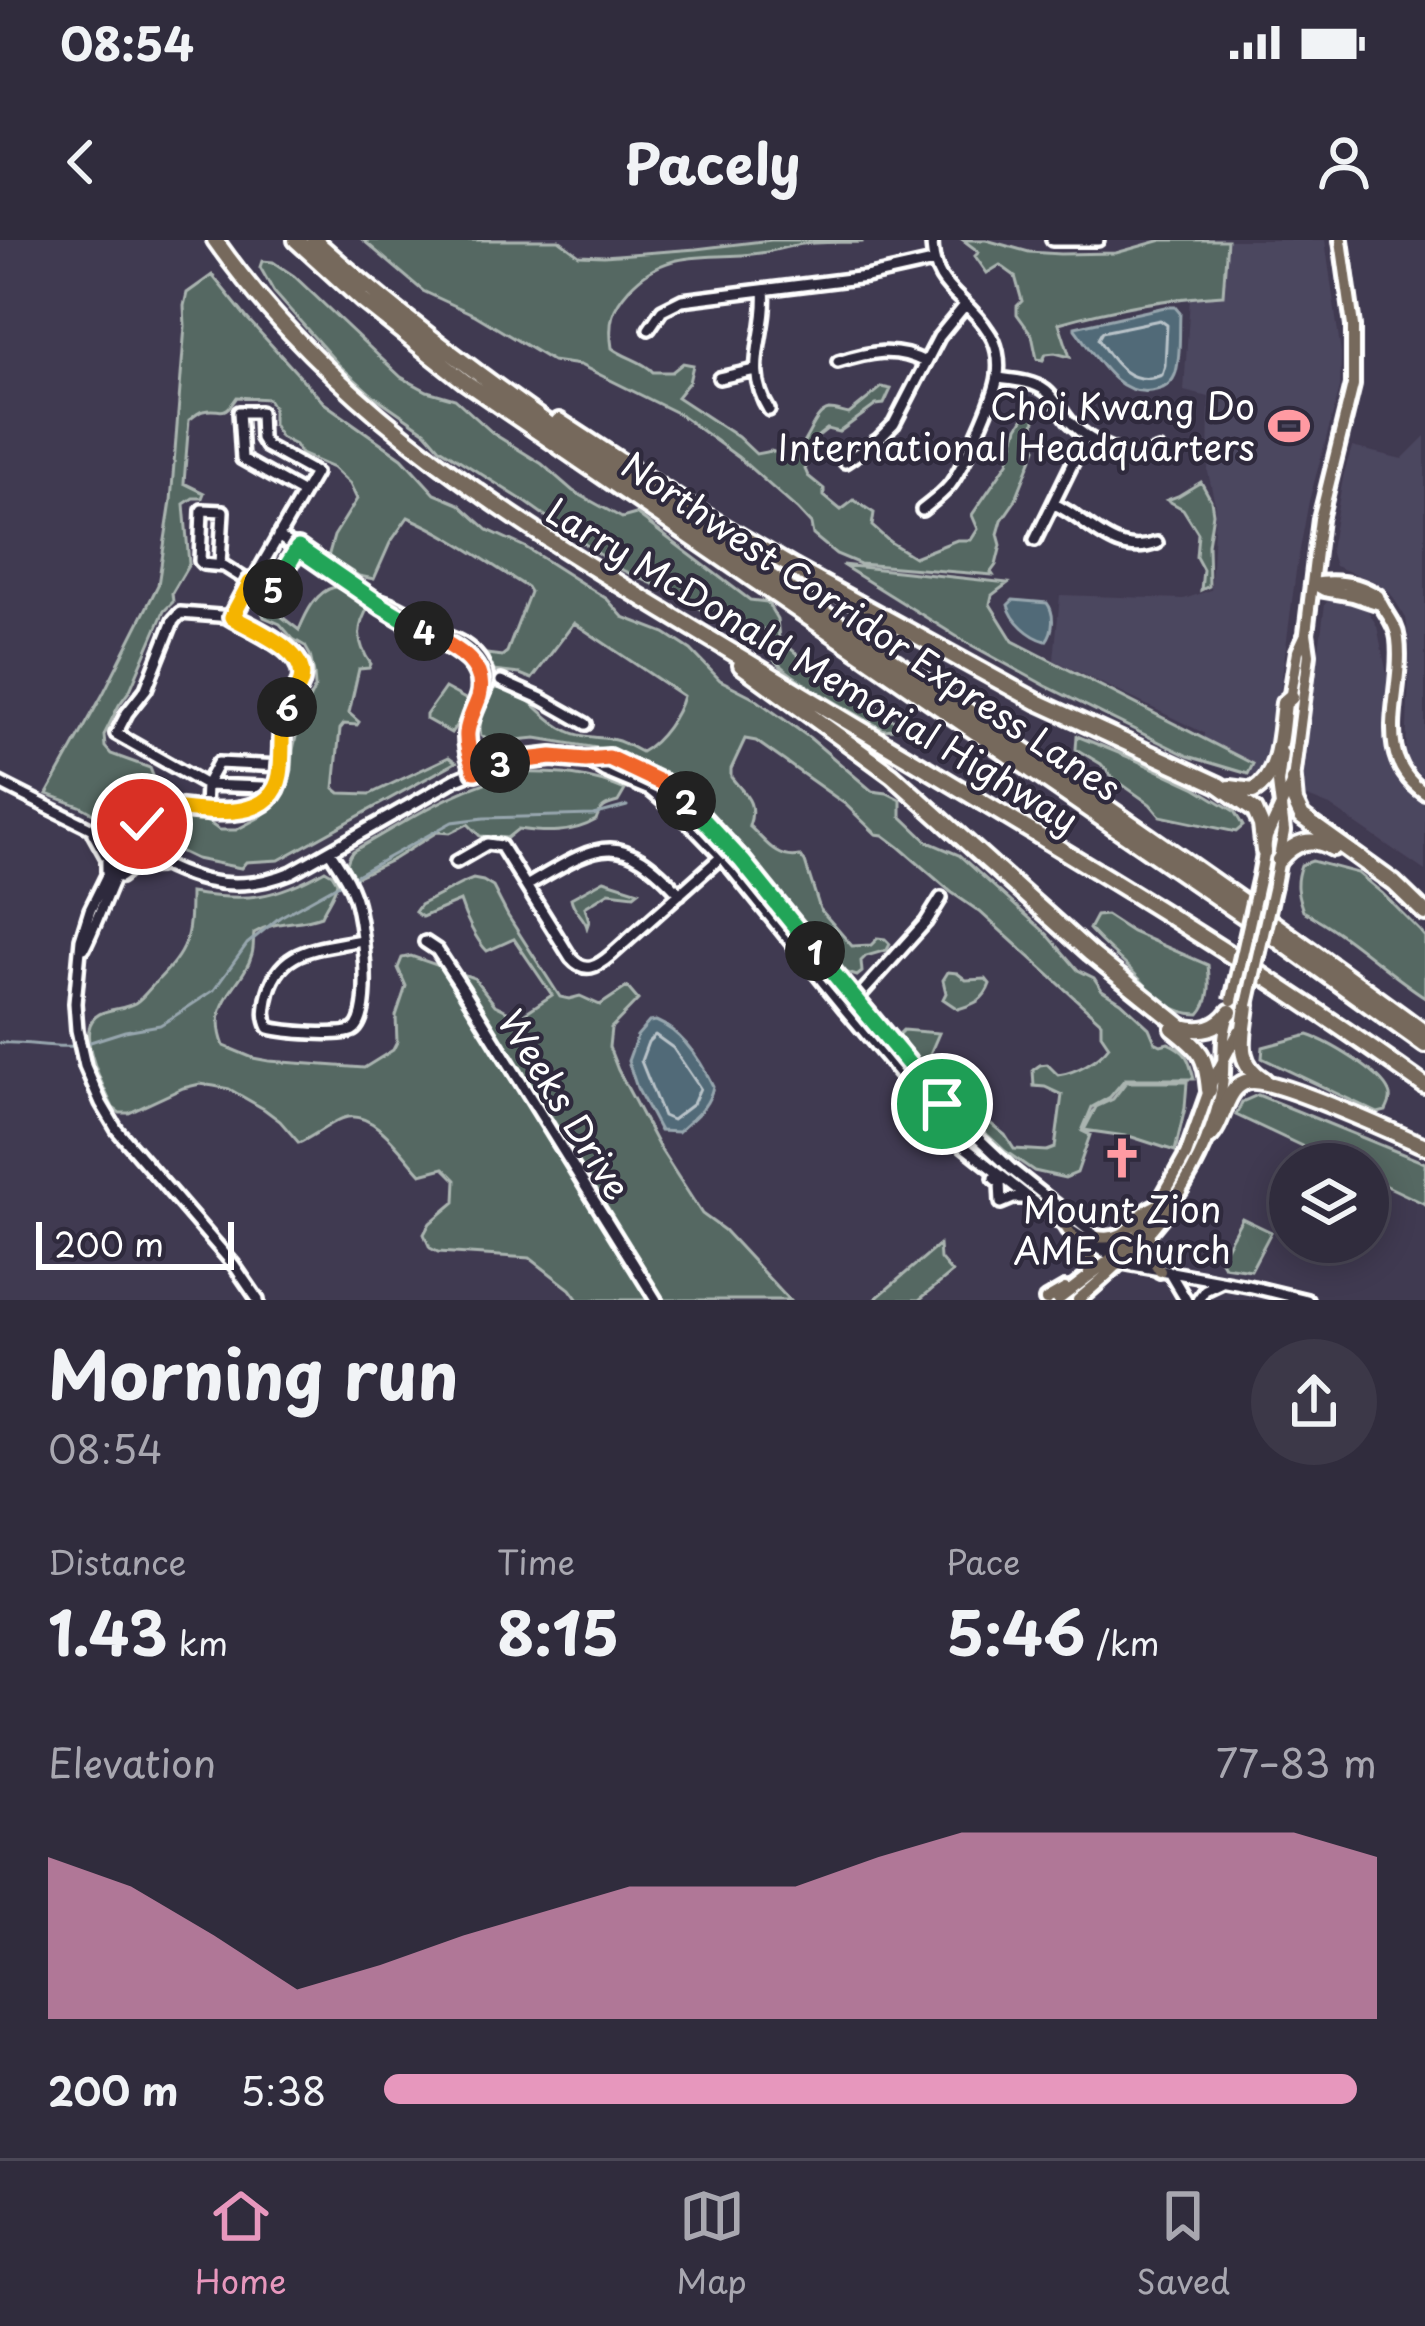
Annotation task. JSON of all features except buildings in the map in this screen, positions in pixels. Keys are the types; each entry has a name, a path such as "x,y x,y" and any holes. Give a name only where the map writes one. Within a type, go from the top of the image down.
{"highway":[{"name":"Larry McDonald Memorial Highway","path":"215,240 263,300 365,405 507,513 1235,956 1425,1086"},
{"name":"Northwest Corridor Express Lanes","path":"296,240 363,301 464,381 1425,1045"},
{"name":"Larry McDonald Memorial Highway","path":"314,240 384,301 506,394 1287,932 1425,1033"},
{"path":"506,394 586,437 740,537 1038,702 1220,785 1246,792 1267,781 1284,703 1291,697"},
{"path":"710,638 905,786 1090,952 1182,1027 1207,1029 1236,1005"},
{"path":"1293,780 1302,817 1394,884 1425,913"},
{"path":"1220,785 1256,812 1264,851"},
{"path":"1280,860 1300,842 1326,844 1376,878 1425,923"},
{"path":"1090,952 1107,973 1198,1048 1206,1060 1209,1090"},
{"path":"1236,1005 1245,1063 1255,1075 1425,1147"},
{"path":"1209,1137 1235,1089 1249,1081 1272,1084"}],"main road":[{"path":"1058,1300 1076,1294 1149,1234 1183,1189 1209,1137 1224,1079 1223,1039 1280,860 1284,831 1278,783 1298,651 1306,633 1320,519 1350,403 1353,326 1341,240"},
{"path":"1316,553 1330,575 1378,596 1391,618 1398,639 1396,757 1404,775 1425,793"},
{"path":"1313,584 1346,583"},
{"path":"1313,584 1380,604"},
{"path":"1086,1278 1121,1257 1157,1205 1192,1142 1209,1090 1236,1040 1236,1005 1264,851 1293,780 1309,654 1306,633"},
{"path":"1097,1237 1121,1236 1144,1210 1157,1205"},
{"path":"1066,1227 1091,1258 1092,1269 1076,1294"},
{"path":"1149,1234 1150,1253 1165,1272"},
{"path":"1046,1300 1064,1289 1076,1294"}],"street":[{"path":"922,510 953,480 998,378 992,338 946,286 933,262 932,240"},
{"path":"1052,240 1098,240"},
{"path":"649,329 658,314 675,302 866,277 933,262"},
{"path":"764,290 765,319 755,370 769,410"},
{"path":"845,462 894,424 944,329 965,305"},
{"path":"838,362 881,351 925,362"},
{"path":"719,378 755,370"},
{"path":"998,378 1045,390 1085,436 1135,456 1159,451"},
{"path":"232,617 315,473 266,446 260,412 238,412 242,459 303,493"},
{"path":"1035,540 1085,436"},
{"path":"1054,504 1112,543 1141,547 1156,543"},
{"path":"220,565 223,511 202,510 200,561 220,565 270,595 298,548"},
{"path":"278,536 470,660 481,679 476,708"},
{"path":"372,598 432,626 472,650 484,664 488,689 467,737 475,771"},
{"path":"81,953 140,811 150,807 250,809 266,802 272,794 277,785 282,721 300,684 300,664 289,650 232,617 185,612 176,616 146,689 116,734 206,785 262,787 272,794"},
{"path":"542,699 586,724"},
{"path":"0,783 198,880 243,885 280,877 475,771 537,758 609,758 670,787 703,816 845,1010 965,1147 1027,1198 1066,1227 1142,1265 1307,1300"},
{"path":"205,809 206,785 218,763 280,766"},
{"path":"90,828 107,858 105,881"},
{"path":"456,862 488,844 503,848 571,958 586,968 601,964 726,852"},
{"path":"126,846 90,910 81,939 77,1030 85,1066 117,1130 234,1264 258,1300"},
{"path":"526,886 580,854 620,850 639,857 680,894"},
{"path":"330,852 355,896 361,940 365,982 361,1020 355,1029 342,1033 269,1028 265,1016 268,992 286,960 298,953 361,940"},
{"path":"726,852 934,1095 980,1142 1121,1257"},
{"path":"98,912 125,871 165,866"},
{"path":"845,1010 891,961 899,959 941,898"},
{"name":"Weeks Drive","path":"425,942 450,969 656,1300"},
{"path":"965,1147 968,1156 1000,1183 1001,1203 1027,1198"},
{"path":"1165,1272 1186,1300"},
{"path":"1198,1300 1205,1290 1222,1282"}],"shaded area":[{"path":"1227,240 1325,240 1341,354 1340,388 1309,501 1296,571 1270,769 1251,776 1203,752 1204,733 1054,660 1060,595 1184,599 1211,590 1215,504 1208,472 1209,397 1184,391 1190,297 1223,295"},
{"path":"1425,436 1425,779 1406,753 1410,649 1406,618 1390,593 1376,582 1335,566 1330,550 1352,447 1402,459"},
{"path":"1330,599 1365,606 1377,626 1388,679 1385,752 1404,789 1425,803 1425,871 1330,806 1300,794 1325,604"}],"green space":[{"path":"363,240 559,240 579,255 604,256 771,240 862,240 690,258 659,266 619,303 611,323 612,348 653,372 672,372 683,363 693,365 689,382 677,397 756,454 771,451 790,457 823,412 849,414 882,387 891,389 884,404 839,432 827,429 813,440 814,454 805,469 841,510 854,500 874,513 872,526 914,557 957,540 971,540 978,529 972,515 1008,462 1018,427 1036,411 1036,448 1015,501 1002,520 993,575 860,564 836,554 813,535 811,524 798,510 679,414 580,365 552,361 475,315 423,291"},
{"path":"963,240 1060,254 1116,253 1162,240 1227,240 1223,295 1140,304 1059,323 1070,357 1055,353 1037,359 1032,335 1017,314 1022,301 1015,276 1000,265 987,273 975,256 979,252"},
{"path":"262,261 273,262 294,276 401,377 455,399 494,434 542,464 573,491 622,518 636,514 750,600 767,602 777,619 779,639 803,659 859,688 896,723 893,729 884,730 782,667 761,643 767,636 763,629 719,621 686,599 620,569 440,448 338,364 274,292 260,267"},
{"path":"212,275 324,403 402,458 435,494 459,504 488,530 525,547 607,599 623,617 665,633 691,650 720,680 810,738 872,791 901,800 901,816 928,842 959,855 1047,934 1078,970 1094,978 1149,1028 1155,1042 1168,1043 1183,1053 1194,1079 1125,1079 1110,1097 1092,1107 1082,1131 1090,1135 1077,1173 1065,1178 1034,1171 1005,1151 952,1102 898,1035 903,1030 939,1033 930,1054 949,1073 955,1090 1014,1149 1047,1151 1055,1148 1062,1095 1034,1086 1033,1070 1047,1064 1058,1075 1093,1061 1109,1046 1101,1034 1101,1022 980,912 876,834 845,804 756,741 745,739 731,769 731,777 751,804 749,826 778,852 800,856 820,909 852,946 871,945 878,938 890,944 887,950 866,956 857,976 841,971 698,799 664,774 609,750 536,738 494,742 481,736 481,717 496,688 518,694 568,731 618,741 641,752 667,727 683,696 574,623 532,679 493,671 487,654 507,652 530,592 469,550 408,517 374,579 359,576 328,557 334,536 357,499 350,484 333,468 301,454 280,437 268,399 237,397 224,410 203,411 189,420 184,483 204,493 184,504 189,564 104,735 111,754 150,768 160,794 130,813 119,827 47,794 158,585 171,501 184,306 187,293"},
{"path":"1201,482 1213,513 1209,586 1201,590 1198,533 1183,509 1167,500"},
{"path":"842,565 1008,583 992,595 990,604 1013,641 1253,764 1248,774 1188,756 964,641"},
{"path":"335,587 370,605 360,634 371,664 359,669 349,713 359,722 340,729 334,788 340,793 370,794 449,757 456,762 279,860 246,862 241,868 196,859 148,836 158,818 204,819 219,830 236,830 276,803 292,770 301,715 315,688 314,674 305,646 261,610 273,610 299,630 317,598"},
{"path":"445,688 470,705 451,733 426,719"},
{"path":"1077,736 1196,788 1234,811 1243,826 1236,832 1160,816 1101,764 1076,749"},
{"path":"520,773 574,775 625,790 596,820 577,828 518,829 507,838 480,836 468,824 450,833 437,832 356,877 349,873 347,862 353,851 454,795"},
{"path":"1312,861 1358,873 1425,937 1425,997 1303,911 1298,877 1301,865"},
{"path":"325,870 337,882 321,916 254,933 247,966 220,1017 224,1046 269,1061 364,1068 393,1050 397,1042 396,1016 406,986 398,968 402,958 411,956 474,978 495,1005 519,1017 552,995 514,939 487,951 460,901 422,917 415,912 463,883 483,881 493,887 560,997 580,996 600,1005 627,987 638,1000 611,1028 609,1047 618,1070 702,1214 724,1230 789,1300 578,1300 530,1258 430,1248 424,1234 455,1202 456,1180 444,1168 421,1174 387,1135 366,1120 344,1118 299,1143 264,1109 229,1089 200,1084 129,1113 113,1108 96,1069 89,1029 101,1013 138,1001 174,962 188,933 190,893 259,896"},
{"path":"604,880 639,891 634,895 609,892 585,907 587,927 571,898"},
{"path":"1106,915 1132,932 1208,965 1208,998 1199,1014 1177,1010 1160,999 1089,929 1096,916"},
{"path":"948,972 966,980 986,979 990,984 978,1001 958,1009 943,999"},
{"path":"1308,1035 1340,1050 1376,1076 1390,1095 1386,1111 1378,1113 1262,1058 1263,1047"},
{"path":"1126,1082 1187,1082 1175,1151 1132,1137 1084,1130 1096,1107 1113,1099"},
{"path":"1258,1095 1376,1143 1295,1143 1236,1115 1242,1102"},
{"path":"1389,1148 1425,1163 1425,1204 1389,1187"},
{"path":"1242,1218 1269,1231 1251,1270 1224,1266 1220,1259"},
{"path":"939,1245 940,1259 952,1273 919,1300 874,1300"}],"water":[{"path":"1175,307 1180,313 1179,358 1173,379 1156,390 1142,391 1119,382 1075,329 1075,327"},
{"path":"1013,600 1047,603 1052,622 1046,641 1018,622 1008,605"},
{"path":"656,1021 690,1048 713,1086 704,1106 678,1132 660,1131 628,1061 637,1036"}],"waterway":[{"path":"351,878 452,822 593,815 627,806"},
{"path":"84,1044 170,1019 214,990 247,944 280,917 343,882"},
{"path":"0,1043 74,1046"}],"place":[{"name":"Choi Kwang Do International Headquarters","path":"1289,426"},
{"name":"Mount Zion AME Church","path":"1122,1158"}],"route":[{"path":"142,824 161,807 242,811 266,802 273,793 280,776 282,721 302,670 289,650 232,617 250,583 270,595 298,548 476,667 482,686 467,730 475,771 537,758 609,758 670,787 690,804 942,1104"}]}
